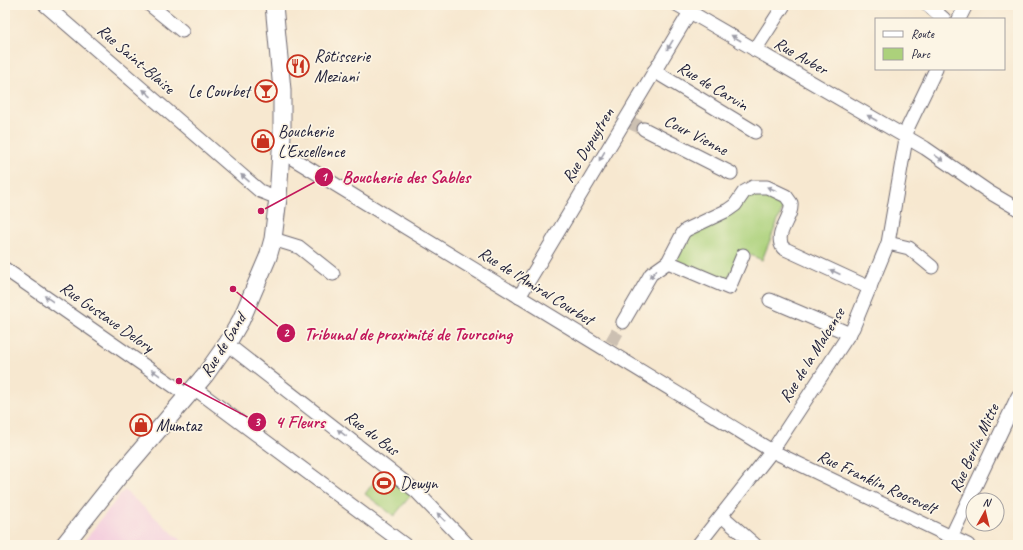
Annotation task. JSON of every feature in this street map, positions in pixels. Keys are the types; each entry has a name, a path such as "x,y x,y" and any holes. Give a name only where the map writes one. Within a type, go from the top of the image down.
{"main road":[{"name":"Rue de Gand","path":"64,545 119,476 191,392 227,344 241,320 265,265 273,239 282,152 282,90 274,5"}],"street":[{"name":"Rue Saint-Blaise","path":"45,5 260,191 278,198"},
{"path":"150,5 182,31"},
{"path":"755,50 784,5"},
{"path":"928,5 943,18"},
{"path":"960,18 966,5"},
{"name":"Rue Auber","path":"684,8 925,148 989,192 1018,209"},
{"name":"Rue Dupuytren","path":"520,297 628,121 684,8"},
{"name":"Rue de la Malcense","path":"698,545 772,451 850,334 888,243 908,127 936,70"},
{"name":"Rue de Carvin","path":"654,71 755,132"},
{"name":"Cour Vienne","path":"644,129 731,173"},
{"name":"Rue de l'Amiral Courbet","path":"282,152 520,297 608,346 772,451"},
{"path":"623,322 651,274 668,262 682,233 728,210 747,189 763,186 782,194 792,202 791,210 780,236 780,241 783,248 870,288"},
{"path":"273,239 299,248 333,274"},
{"path":"888,243 909,248 932,267"},
{"path":"668,262 729,288 743,255"},
{"name":"Rue Gustave Delory","path":"5,269 191,392 398,543"},
{"path":"770,300 850,334"},
{"name":"Rue du Bus","path":"227,344 416,491 468,545"},
{"name":"Rue Berlin Mitte","path":"952,537 1018,396"},
{"name":"Rue Franklin Roosevelt","path":"772,451 968,545"},
{"path":"722,516 755,545"}],"shaded area":[{"path":"124,490 141,505 186,545 81,545"}],"green space":[{"path":"756,191 778,197 783,208 762,260 741,251 727,281 677,261 687,236"},
{"name":"Dewyn","path":"381,472 411,495 394,516 365,494"}],"tunnel":[{"path":"631,123 644,129"},
{"path":"611,343 623,322"}],"place":[{"name":"Rôtisserie Meziani","path":"298,66"},
{"name":"Le Courbet","path":"266,91"},
{"name":"Boucherie L'Excellence","path":"263,141"},
{"name":"Boucherie des Sables","path":"261,211"},
{"name":"Tribunal de proximité de Tourcoing","path":"233,289"},
{"name":"4 Fleurs","path":"179,381"},
{"name":"Mumtaz","path":"141,425"},
{"name":"Dewyn","path":"384,483"}]}
